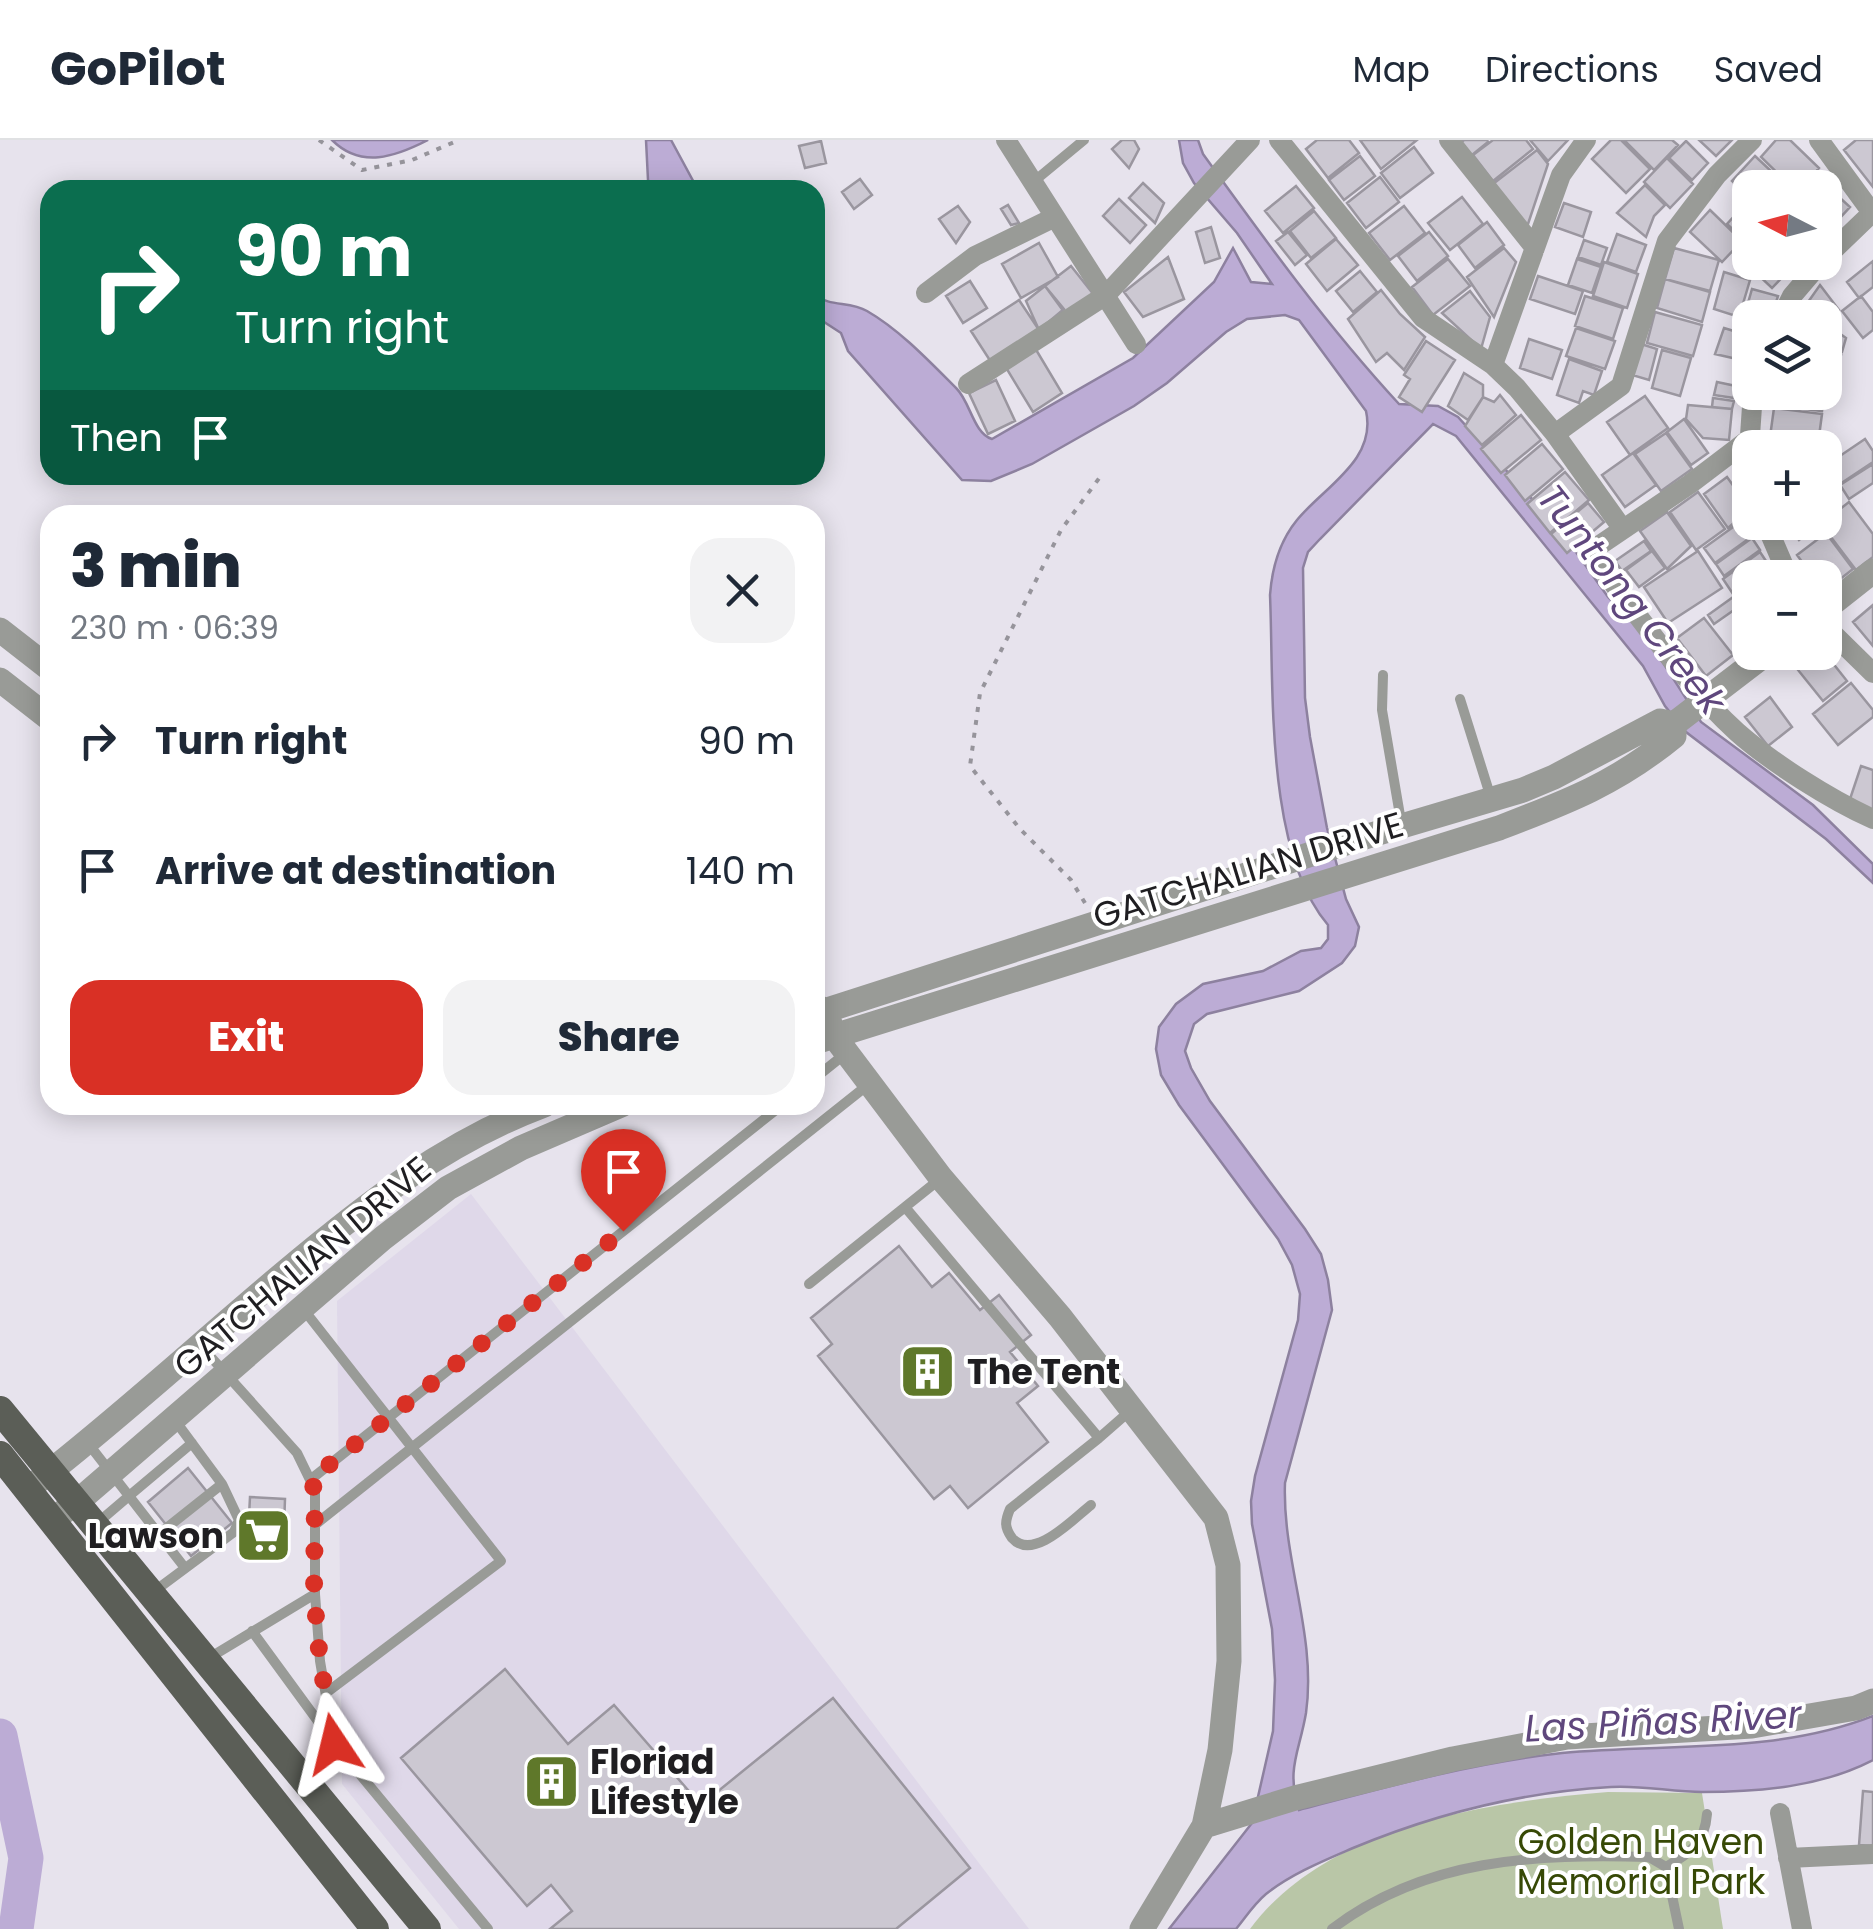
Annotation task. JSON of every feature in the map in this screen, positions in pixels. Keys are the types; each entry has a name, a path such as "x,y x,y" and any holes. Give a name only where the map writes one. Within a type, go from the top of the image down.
{"main road":[{"path":"0,1410 428,1929"},
{"path":"0,1454 375,1929"}],"street":[{"path":"1006,140 1136,344"},
{"path":"968,384 1106,295 1250,140"},
{"path":"1279,140 1423,318 1493,365 1556,434 1622,528"},
{"path":"1448,140 1536,248"},
{"path":"1493,365 1561,174 1586,140"},
{"path":"1556,434 1620,386 1667,241 1717,175 1752,140"},
{"path":"1820,140 1873,213 1842,242"},
{"path":"926,293 974,256 1053,218"},
{"path":"1790,300 1806,280"},
{"path":"1732,457 1597,546 1596,560 1688,713 1738,733 1804,780 1873,818"},
{"path":"1842,597 1873,572"},
{"path":"0,630 40,661"},
{"path":"1842,643 1873,673"},
{"path":"1688,713 1744,670"},
{"path":"0,680 40,711"},
{"name":"GATCHALIAN DRIVE","path":"825,1008 1491,800 1554,777 1660,720 1688,713"},
{"name":"GATCHALIAN DRIVE","path":"832,1044 1499,828 1574,799 1636,767 1674,736 1688,713"},
{"path":"1623,742 1636,767"},
{"path":"832,1044 869,1084 940,1178 1060,1317 1216,1518 1228,1565 1229,1661 1220,1750 1204,1826 1142,1929"},
{"name":"GATCHALIAN DRIVE","path":"27,1490 334,1231 431,1159 517,1115"},
{"name":"GATCHALIAN DRIVE","path":"52,1520 448,1188 521,1148 597,1115"},
{"path":"334,1231 360,1259"},
{"path":"1204,1826 1295,1798 1453,1759 1567,1737 1752,1726 1856,1708 1873,1701"},
{"path":"1780,1813 1802,1929"},
{"path":"1788,1858 1873,1854"}],"lane":[{"path":"1031,183 1084,140"},
{"path":"1383,675 1382,710 1402,827"},
{"path":"1460,699 1491,800"},
{"path":"316,1524 869,1084"},
{"path":"310,1480 769,1115"},
{"path":"809,1284 940,1178"},
{"path":"905,1207 1100,1438"},
{"path":"303,1309 501,1560 326,1693"},
{"path":"199,1344 297,1453 315,1490 314,1594 334,1744"},
{"path":"1092,1505 1036,1545 1017,1544 1006,1530 1010,1509 1132,1410"},
{"path":"152,1594 234,1532 239,1520 222,1484 174,1419"},
{"path":"86,1441 185,1568"},
{"path":"95,1525 192,1443"},
{"path":"158,1534 222,1484"},
{"path":"206,1660 314,1594"},
{"path":"252,1632 334,1744 488,1929"},
{"path":"1666,1866 1695,1848 1704,1832 1707,1814"},
{"path":"1332,1929 1378,1898 1484,1864 1562,1854 1649,1857 1666,1866"},
{"path":"1666,1866 1678,1929"}],"path":[{"path":"319,140 362,170 412,160 459,140"},
{"path":"1097,924 1070,880 1020,830 970,766 980,693 1061,530 1100,478"}],"shaded area":[{"path":"332,140 428,140 391,155 366,157 343,149"},
{"path":"646,140 671,140 693,180 648,180"},
{"path":"1179,140 1198,140 1203,154 1297,282 1399,404 1438,406 1458,417 1561,531 1608,597 1644,633 1701,722 1813,805 1873,864 1873,883 1826,839 1686,732 1665,706 1643,666 1456,436 1433,424 1308,552 1303,568 1305,698 1327,828 1346,899 1359,927 1355,946 1342,963 1299,991 1207,1014 1194,1024 1185,1051 1210,1101 1321,1254 1328,1280 1332,1310 1285,1483 1285,1512 1307,1655 1306,1713 1294,1772 1299,1810 1528,1757 1759,1742 1797,1737 1873,1716 1873,1760 1811,1782 1768,1789 1578,1790 1447,1815 1384,1836 1297,1874 1262,1898 1236,1929 1169,1929 1252,1823 1273,1731 1272,1629 1251,1501 1298,1320 1300,1294 1292,1265 1278,1239 1179,1105 1161,1075 1156,1049 1159,1027 1176,1004 1203,984 1263,971 1301,951 1321,948 1328,939 1328,925 1308,893 1293,855 1283,813 1273,721 1270,595 1285,537 1356,458 1364,444 1366,411 1299,320 1285,315 1247,319 1134,406 1032,464 991,481 962,480 848,351 841,333 825,323 825,300 861,308 879,319 957,389 976,424 992,439 1133,358 1214,282 1233,248 1251,282 1272,284 1183,163"},
{"name":"Floriad Lifestyle","path":"471,1194 1029,1929 459,1929 342,1784 337,1301"}],"green space":[{"name":"Golden Haven Memorial Park","path":"1608,1792 1702,1793 1723,1929 1250,1929 1283,1894 1322,1865 1365,1843 1462,1812"}],"building":[{"path":"1122,140 1134,140 1139,149 1129,168 1112,149"},
{"path":"1317,140 1349,140 1359,153 1328,178 1306,149"},
{"path":"1360,140 1417,140 1381,169"},
{"path":"1464,140 1488,142 1467,159 1457,146"},
{"path":"1493,140 1526,140 1533,149 1493,181 1473,155"},
{"path":"1530,140 1568,140 1548,161"},
{"path":"1611,140 1621,140 1650,169 1626,193 1592,159"},
{"path":"1624,140 1672,140 1678,145 1654,170"},
{"path":"1699,140 1732,140 1716,156"},
{"path":"1776,140 1790,140 1819,168 1774,170 1761,157"},
{"path":"1856,140 1873,140 1873,187 1844,150"},
{"path":"821,141 826,163 805,168 799,146"},
{"path":"1686,141 1708,163 1692,180 1669,158"},
{"path":"1414,147 1433,173 1400,198 1381,173"},
{"path":"1537,150 1548,164 1526,230 1493,184"},
{"path":"1360,156 1375,176 1344,200 1329,180"},
{"path":"1755,156 1770,170 1742,170"},
{"path":"1667,158 1693,184 1670,208 1644,182"},
{"path":"1380,177 1399,202 1366,228 1347,203"},
{"path":"860,179 872,195 854,209 842,192"},
{"path":"1143,183 1164,203 1155,223 1129,198"},
{"path":"1645,185 1665,205 1654,216 1646,237 1617,213"},
{"path":"1296,186 1314,208 1283,233 1265,211"},
{"path":"1462,197 1483,224 1450,250 1428,223"},
{"path":"1119,199 1146,225 1130,243 1103,216"},
{"path":"1842,200 1850,207 1842,216"},
{"path":"1564,203 1591,212 1583,237 1555,227"},
{"path":"1008,205 1019,223 1011,225 1001,209"},
{"path":"958,206 970,222 956,243 939,219"},
{"path":"1404,206 1425,233 1390,260 1369,233"},
{"path":"1710,210 1732,231 1732,252 1722,262 1690,232"},
{"path":"1314,211 1336,238 1311,258 1290,231"},
{"path":"1487,222 1504,245 1475,268 1458,245"},
{"path":"1211,227 1220,258 1205,263 1196,232"},
{"path":"1288,232 1307,255 1295,265 1276,241"},
{"path":"1429,232 1448,256 1417,281 1398,256"},
{"path":"1617,234 1646,245 1636,272 1607,262"},
{"path":"1336,239 1358,265 1327,291 1306,264"},
{"path":"1584,240 1607,248 1601,265 1578,257"},
{"path":"1039,243 1058,277 1021,298 1002,264"},
{"path":"1504,248 1516,262 1494,317 1467,277"},
{"path":"1674,248 1719,260 1710,291 1665,279"},
{"path":"1168,257 1184,299 1143,317 1124,292"},
{"path":"1448,259 1470,286 1433,315 1412,287"},
{"path":"1577,259 1601,267 1592,293 1568,285"},
{"path":"1873,261 1873,287 1859,298 1847,282"},
{"path":"1604,262 1638,274 1627,308 1593,296"},
{"path":"1071,266 1094,295 1067,316 1045,286"},
{"path":"1360,271 1377,292 1353,312 1336,291"},
{"path":"1724,272 1732,274 1732,280 1750,280 1744,300 1732,300 1732,315 1714,309"},
{"path":"1538,276 1583,291 1575,314 1530,299"},
{"path":"1665,279 1710,292 1702,322 1657,308"},
{"path":"1764,280 1780,280 1772,288"},
{"path":"970,281 987,308 963,323 946,296"},
{"path":"1820,285 1831,300 1810,300"},
{"path":"1045,286 1064,309 1039,330 1026,301"},
{"path":"1752,289 1778,296 1777,300 1749,300"},
{"path":"1381,290 1425,337 1404,370 1387,353 1376,362 1348,319"},
{"path":"1470,291 1490,317 1481,349 1442,313"},
{"path":"1585,296 1623,308 1613,339 1575,326"},
{"path":"1861,296 1873,312 1873,330 1863,338 1842,311"},
{"path":"1019,300 1039,330 991,362 971,331"},
{"path":"1655,312 1702,325 1693,356 1647,343"},
{"path":"1576,328 1615,341 1605,369 1566,356"},
{"path":"1724,328 1732,330 1732,358 1715,354"},
{"path":"1529,339 1562,350 1552,379 1520,368"},
{"path":"1426,341 1455,360 1422,412 1399,397 1410,379 1404,375"},
{"path":"1641,344 1657,349 1649,380 1632,375"},
{"path":"1035,348 1062,393 1033,412 1005,366"},
{"path":"1662,350 1691,358 1680,396 1652,388"},
{"path":"1569,359 1602,371 1594,395 1583,391 1579,403 1557,395"},
{"path":"1464,373 1483,385 1483,397 1468,420 1448,406"},
{"path":"996,380 1015,421 988,434 969,393"},
{"path":"1717,382 1732,385 1732,398 1714,395"},
{"path":"1500,395 1516,415 1482,445 1465,426 1483,397 1494,402"},
{"path":"1645,396 1668,428 1630,455 1607,422"},
{"path":"1713,398 1732,401 1732,409 1712,407"},
{"path":"1688,405 1732,409 1729,440 1703,438 1686,419"},
{"path":"1774,410 1822,414 1820,430 1771,430"},
{"path":"1521,415 1541,440 1501,473 1481,449"},
{"path":"1684,419 1708,453 1691,465 1667,432"},
{"path":"1666,433 1692,469 1661,491 1635,454"},
{"path":"1865,439 1873,451 1873,462 1842,483 1842,455"},
{"path":"1542,444 1563,469 1525,501 1505,475"},
{"path":"1633,453 1656,485 1625,507 1602,475"},
{"path":"1873,464 1873,483 1849,499 1842,484"},
{"path":"1565,472 1589,500 1550,533 1527,504"},
{"path":"1727,477 1732,484 1732,525 1728,528 1704,494"},
{"path":"1698,492 1725,529 1696,550 1670,512"},
{"path":"1849,502 1873,534 1873,557 1856,570 1833,540 1842,540 1842,508"},
{"path":"1588,503 1604,522 1567,553 1551,534"},
{"path":"1667,512 1691,546 1667,569 1640,531"},
{"path":"1732,528 1732,540 1747,540 1715,563 1704,548"},
{"path":"1749,540 1760,550 1746,560 1732,560 1732,570 1724,576 1716,564"},
{"path":"1817,540 1831,540 1853,569 1842,578 1842,560 1801,560 1797,555"},
{"path":"1644,541 1651,551 1622,571 1615,561"},
{"path":"1652,551 1665,568 1639,587 1626,570"},
{"path":"1698,551 1722,588 1668,623 1644,587"},
{"path":"1760,552 1765,560 1749,560"},
{"path":"1732,572 1732,592 1723,579"},
{"path":"1732,598 1732,611 1714,624 1708,615"},
{"path":"1873,605 1873,646 1853,622"},
{"path":"1704,618 1732,656 1706,676 1677,638"},
{"path":"1798,670 1838,670 1847,681 1823,701"},
{"path":"1851,683 1873,710 1873,717 1838,745 1813,714"},
{"path":"1770,697 1792,727 1768,746 1745,717"},
{"path":"1861,766 1873,770 1873,810 1849,802"},
{"name":"The Tent","path":"899,1246 932,1287 949,1273 980,1310 999,1295 1031,1335 1010,1352 1038,1386 1017,1403 1048,1442 968,1508 950,1486 934,1499 818,1356 832,1344 811,1318"},
{"path":"188,1468 232,1523 191,1556 148,1502"},
{"path":"250,1497 285,1499 283,1555 247,1554"},
{"name":"Floriad Lifestyle","path":"505,1669 568,1744 614,1705 701,1805 833,1698 970,1868 896,1929 550,1929 572,1911 551,1885 527,1906 401,1758"},
{"path":"1863,1791 1873,1792 1873,1846 1859,1845"}],"waterway":[{"path":"0,1736 26,1858 16,1929"}],"place":[{"name":"The Tent","path":"928,1371"},
{"name":"Lawson","path":"263,1535"},
{"name":"Floriad Lifestyle","path":"551,1781"}],"route":[{"path":"334,1744 320,1661 314,1594 315,1490 310,1480 623,1231"}],"water label":[{"name":"Tuntong Creek","path":"1632,599"},
{"name":"Las Piñas River","path":"1663,1721"}]}
